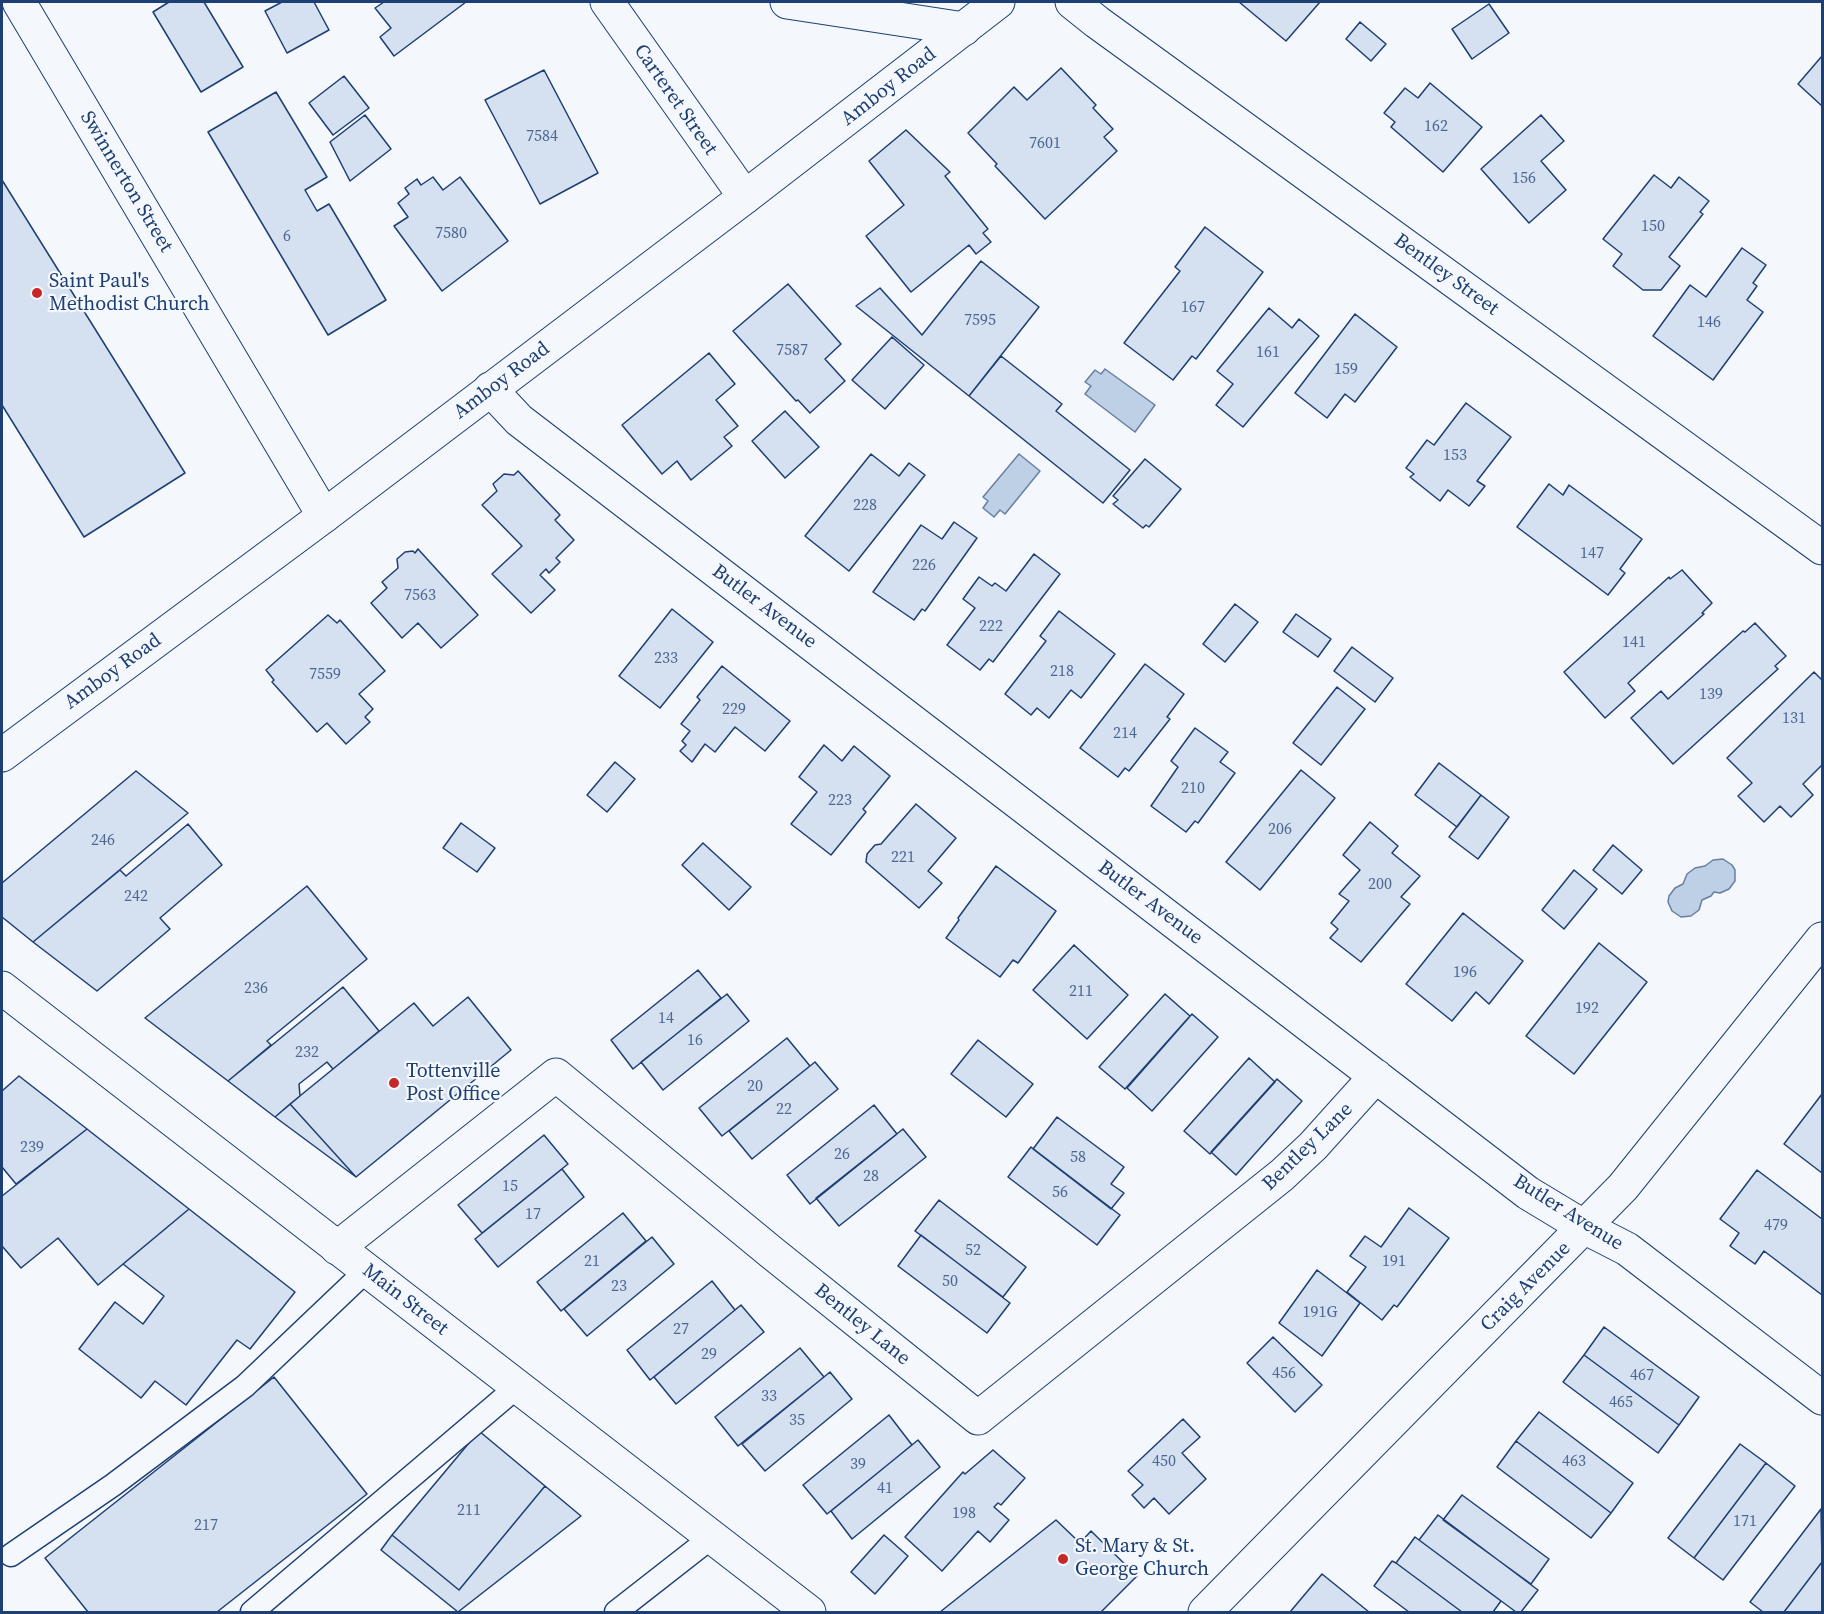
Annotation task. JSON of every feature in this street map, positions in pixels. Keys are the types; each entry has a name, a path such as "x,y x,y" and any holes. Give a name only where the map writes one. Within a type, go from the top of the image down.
{"street":[{"name":"Swinnerton Street","path":"20,2 324,516"},
{"name":"Carteret Street","path":"607,2 745,197"},
{"path":"787,2 964,29"},
{"name":"Amboy Road","path":"2,754 324,516 998,2"},
{"name":"Bentley Street","path":"1072,2 1822,548"},
{"name":"Butler Avenue","path":"490,389 519,420 1528,1192 1586,1228 1627,1249 1822,1398"},
{"name":"Craig Avenue","path":"1205,1612 1586,1228 1623,1187 1822,939"},
{"name":"Main Street","path":"2,988 809,1612"},
{"name":"Bentley Lane","path":"337,1248 556,1075 978,1418 1282,1175 1313,1146 1376,1076"}],"lane":[{"path":"11,1555 113,1485 245,1386 368,1270"},
{"path":"252,1612 517,1387"},
{"path":"616,1612 712,1538"}],"water":[{"path":"1105,369 1155,405 1135,432 1085,394 1091,386 1085,382 1095,370 1101,374"},
{"path":"1019,454 1040,471 1005,514 1000,510 994,517 983,508 988,501 983,497"},
{"path":"1723,859 1735,870 1735,881 1729,889 1720,893 1714,892 1702,900 1699,910 1691,916 1681,917 1672,911 1668,902 1669,896 1675,888 1683,884 1687,874 1713,860"}],"building":[{"path":"169,2 204,2 243,67 201,92 153,12"},
{"path":"282,2 314,2 329,30 287,53 265,11"},
{"path":"384,2 466,2 394,56 380,37 391,28 375,8"},
{"path":"1239,2 1320,2 1286,41"},
{"path":"1489,4 1509,33 1472,59 1452,29"},
{"path":"1360,22 1386,44 1371,61 1346,39"},
{"path":"1822,56 1822,106 1798,84"},
{"path":"1061,68 1096,105 1093,108 1113,129 1104,137 1117,151 1045,219 995,166 997,164 968,133 1014,87 1027,100"},
{"path":"544,70 598,173 540,204 485,100"},
{"path":"344,76 369,108 333,135 309,103"},
{"path":"1430,83 1482,127 1443,172 1391,127 1395,122 1384,113 1405,88 1418,98"},
{"path":"276,92 327,177 305,190 317,211 329,204 386,300 328,335 208,132"},
{"path":"365,115 391,149 350,181 330,142"},
{"path":"1541,115 1564,141 1541,161 1566,190 1529,223 1481,169"},
{"path":"906,130 950,172 945,176 988,229 983,233 991,242 976,254 969,245 911,292 866,236 904,205 869,161"},
{"path":"1654,175 1671,188 1679,177 1709,201 1700,212 1703,214 1669,257 1680,266 1661,290 1643,290 1613,266 1622,254 1603,239"},
{"path":"433,177 443,190 460,177 508,241 442,291 394,226 408,217 398,203 409,194 405,188 417,179 421,185"},
{"name":"Saint Paul's Methodist Church","path":"2,180 185,473 84,537 2,405"},
{"path":"1205,227 1263,272 1196,359 1192,356 1173,380 1124,343 1180,271 1175,267"},
{"path":"1742,248 1766,265 1753,283 1757,286 1747,300 1763,312 1713,380 1653,336 1690,285 1706,297"},
{"path":"981,261 1039,307 969,396 856,306 880,288 922,335"},
{"path":"788,284 841,344 825,359 845,381 810,413 798,400 796,401 733,331"},
{"path":"1269,308 1292,328 1299,319 1319,336 1243,427 1216,405 1233,384 1217,371"},
{"path":"1355,314 1397,347 1355,402 1345,394 1327,418 1295,393"},
{"path":"892,337 924,365 885,409 852,380"},
{"path":"709,353 735,384 716,400 738,426 724,437 732,446 691,480 677,461 662,474 622,425"},
{"path":"1001,356 1062,404 1056,411 1130,470 1103,503 969,396"},
{"path":"1466,403 1511,437 1477,481 1485,486 1469,506 1448,490 1440,501 1410,477 1414,474 1406,468 1427,440 1434,445"},
{"path":"785,411 819,447 785,478 752,441"},
{"path":"871,454 899,476 909,463 925,475 849,571 805,536"},
{"path":"1145,459 1181,489 1149,527 1146,525 1143,528 1113,504 1118,500 1113,496"},
{"path":"518,471 560,515 555,520 574,540 556,558 560,562 549,573 546,569 540,575 555,590 531,613 492,574 522,546 482,505 497,491 493,484 504,474 514,475"},
{"path":"1549,484 1563,495 1569,485 1642,539 1620,569 1625,573 1608,595 1517,527"},
{"path":"954,522 977,538 925,611 922,609 914,620 873,592 921,525 942,539"},
{"path":"418,549 478,615 441,648 418,623 402,638 371,603 387,588 382,582 398,568 397,559 405,552 415,553"},
{"path":"1034,554 1060,574 993,662 989,659 980,670 947,645 975,608 963,599 979,577 992,586 995,583 1006,591"},
{"path":"1682,570 1712,603 1702,613 1704,614 1628,683 1635,691 1605,718 1564,672 1669,577 1670,579"},
{"path":"1235,604 1258,622 1225,662 1203,644"},
{"path":"672,609 713,642 660,708 619,676"},
{"path":"1059,611 1115,654 1081,698 1071,690 1049,718 1037,708 1031,715 1005,694 1046,641 1040,636"},
{"path":"1296,614 1331,639 1318,657 1283,632"},
{"path":"328,615 337,623 340,620 385,671 359,694 373,709 365,717 370,722 346,744 327,723 317,732 272,682 274,680 266,670"},
{"path":"1755,623 1786,656 1775,666 1778,669 1673,764 1631,718 1661,691 1668,699 1743,631 1745,632"},
{"path":"1352,647 1393,678 1375,702 1334,671"},
{"path":"1145,664 1184,694 1167,717 1170,719 1129,771 1125,768 1118,777 1080,748"},
{"path":"722,666 790,721 765,751 735,727 715,752 705,744 692,762 680,751 686,745 682,741 690,731 681,724 700,700 697,697"},
{"path":"1814,672 1822,680 1822,765 1803,784 1813,795 1791,817 1780,806 1764,822 1738,796 1752,783 1727,758"},
{"path":"1337,687 1365,709 1321,765 1293,743"},
{"path":"1195,728 1228,752 1220,762 1235,773 1198,823 1195,821 1186,832 1151,806 1178,767 1171,761"},
{"path":"824,745 842,761 854,746 890,776 863,809 866,812 831,855 791,824 817,792 799,777"},
{"path":"615,762 635,779 607,812 587,795"},
{"path":"1439,763 1481,795 1457,827 1415,795"},
{"path":"1301,770 1335,798 1260,890 1226,862"},
{"path":"136,771 188,813 33,942 2,917 2,883"},
{"path":"1481,795 1509,817 1478,859 1449,837"},
{"path":"916,804 956,838 928,871 942,883 919,908 866,862 867,854 875,845 881,844"},
{"path":"1370,822 1398,846 1392,853 1420,876 1401,897 1410,904 1361,962 1330,938 1338,929 1331,923 1349,901 1339,894 1360,870 1343,855"},
{"path":"461,823 495,848 477,872 443,848"},
{"path":"188,824 222,865 160,918 170,929 97,991 33,942 120,870 126,876"},
{"path":"703,843 751,887 729,910 682,865"},
{"path":"1613,845 1642,870 1622,894 1593,870"},
{"path":"996,866 1056,911 1018,963 1013,960 1000,977 946,938"},
{"path":"1574,870 1597,889 1564,929 1542,910"},
{"path":"307,886 367,959 267,1041 271,1045 228,1081 145,1018"},
{"path":"1463,913 1523,961 1489,1004 1476,992 1452,1021 1406,984"},
{"path":"1599,943 1647,982 1574,1074 1526,1036"},
{"path":"1074,945 1128,995 1087,1039 1033,990"},
{"path":"698,970 721,998 633,1069 611,1040"},
{"path":"343,987 379,1031 333,1069 327,1062 299,1084 300,1096 275,1117 228,1081"},
{"path":"727,994 749,1021 663,1090 641,1062"},
{"path":"1165,994 1190,1016 1125,1089 1099,1067"},
{"name":"Tottenville Post Office","path":"468,997 511,1050 356,1177 290,1104 414,1003 433,1026"},
{"path":"1192,1014 1218,1037 1152,1111 1127,1088"},
{"path":"787,1038 810,1066 722,1136 699,1108"},
{"path":"978,1040 1033,1084 1006,1117 951,1074"},
{"path":"1249,1058 1275,1082 1210,1154 1184,1131"},
{"path":"815,1062 838,1089 752,1159 729,1131"},
{"path":"19,1076 87,1129 16,1184 2,1167 2,1091"},
{"path":"1277,1079 1302,1101 1236,1175 1211,1152"},
{"path":"1822,1094 1822,1173 1784,1144"},
{"path":"290,1104 356,1177 275,1117"},
{"path":"874,1105 897,1134 810,1204 787,1175"},
{"path":"1057,1117 1124,1167 1111,1184 1124,1193 1111,1209 1033,1149"},
{"path":"87,1129 189,1209 98,1285 58,1238 21,1268 2,1246 2,1196"},
{"path":"903,1129 926,1157 839,1226 816,1198"},
{"path":"544,1135 568,1164 482,1233 458,1205"},
{"path":"1031,1147 1120,1215 1097,1245 1008,1177"},
{"path":"562,1169 584,1197 498,1267 475,1239"},
{"path":"1757,1170 1822,1219 1822,1295 1764,1251 1755,1264 1730,1246 1739,1233 1720,1219"},
{"path":"939,1200 1026,1267 1003,1297 915,1231"},
{"path":"1409,1208 1449,1238 1397,1307 1394,1305 1382,1320 1347,1292 1366,1267 1350,1256 1365,1236 1381,1247"},
{"path":"189,1209 295,1292 250,1349 237,1340 186,1405 155,1381 141,1398 79,1349 115,1302 143,1324 164,1296 123,1264"},
{"path":"623,1213 646,1241 561,1311 537,1282"},
{"path":"921,1235 1010,1303 987,1333 898,1266"},
{"path":"652,1237 674,1264 587,1336 564,1309"},
{"path":"1317,1270 1360,1303 1322,1356 1279,1323"},
{"path":"712,1281 735,1310 650,1380 627,1350"},
{"path":"741,1305 764,1332 676,1404 654,1377"},
{"path":"1604,1327 1699,1397 1679,1425 1584,1355"},
{"path":"1273,1337 1322,1385 1295,1412 1247,1363"},
{"path":"800,1348 824,1377 738,1446 715,1417"},
{"path":"1584,1355 1679,1425 1658,1453 1563,1382"},
{"path":"830,1372 852,1399 765,1471 742,1444"},
{"path":"274,1377 367,1494 217,1612 88,1612 45,1558"},
{"path":"1539,1412 1633,1483 1611,1513 1516,1441"},
{"path":"889,1415 912,1445 827,1514 803,1485"},
{"path":"1183,1419 1200,1437 1182,1453 1206,1479 1169,1514 1154,1498 1144,1508 1132,1495 1143,1485 1128,1471"},
{"path":"479,1431 545,1486 459,1590 392,1535"},
{"path":"918,1440 940,1467 852,1539 831,1511"},
{"path":"1516,1441 1611,1513 1591,1538 1497,1467"},
{"path":"1740,1444 1766,1463 1694,1558 1668,1538"},
{"path":"993,1450 1025,1478 1001,1505 998,1503 994,1507 1009,1520 990,1542 978,1531 942,1571 905,1537 963,1472 965,1474"},
{"path":"1766,1463 1795,1486 1723,1580 1694,1558"},
{"path":"545,1486 581,1516 458,1612 381,1550 392,1535 459,1590"},
{"path":"1462,1495 1549,1559 1531,1584 1443,1520"},
{"path":"1821,1509 1822,1562 1784,1612 1763,1612 1750,1602"},
{"path":"1438,1515 1538,1590 1521,1612 1516,1612 1419,1540"},
{"name":"St. Mary & St. George Church","path":"1056,1520 1080,1543 1091,1531 1137,1576 1101,1612 940,1612"},
{"path":"884,1535 908,1556 875,1594 851,1572"},
{"path":"1415,1537 1501,1601 1493,1612 1462,1612 1396,1563"},
{"path":"1392,1561 1462,1612 1409,1612 1374,1586"},
{"path":"1822,1562 1822,1612 1784,1612"},
{"path":"1322,1574 1369,1612 1290,1612"}],"place":[{"name":"Saint Paul's Methodist Church","path":"37,293"},
{"name":"Tottenville Post Office","path":"394,1083"},
{"name":"St. Mary & St. George Church","path":"1063,1559"}]}
